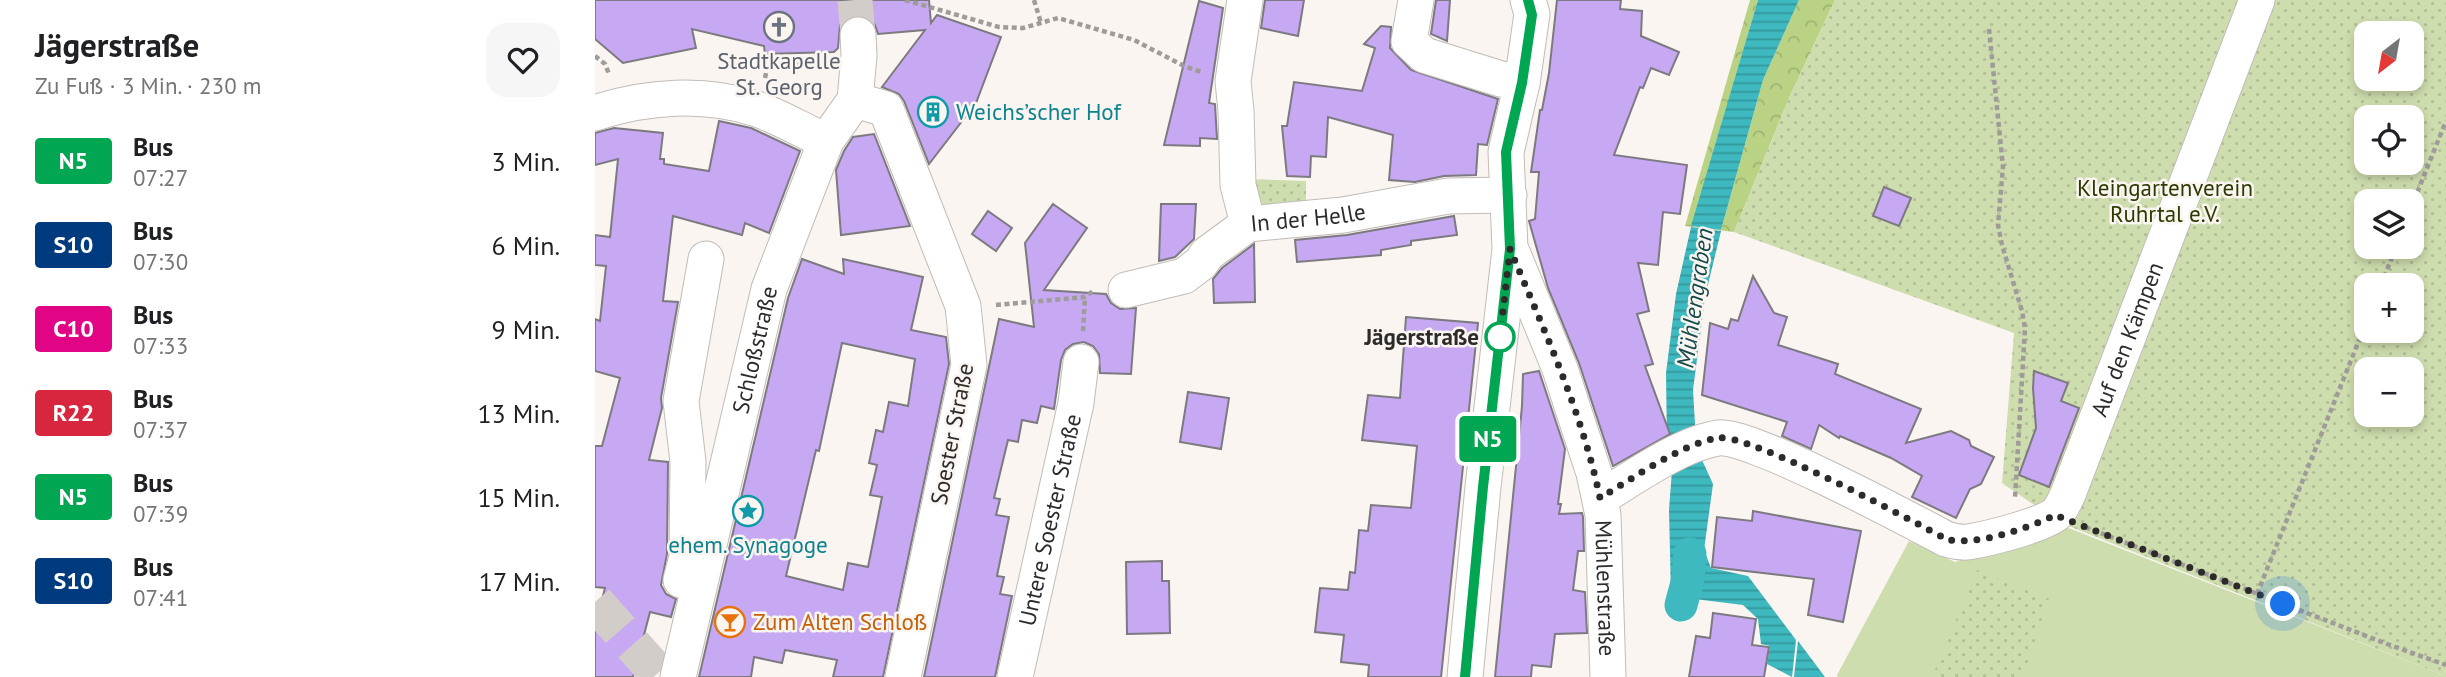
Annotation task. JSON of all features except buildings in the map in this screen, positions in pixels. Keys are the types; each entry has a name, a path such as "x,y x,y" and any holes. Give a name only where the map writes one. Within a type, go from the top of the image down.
{"street":[{"path":"1245,0 1233,81 1238,185 1248,224"},
{"path":"1416,0 1409,41 1424,55 1522,83"},
{"path":"1465,677 1510,249 1506,152 1522,83 1532,15 1528,0"},
{"name":"Auf den Kämpen","path":"2055,515 2068,494 2257,0"},
{"path":"855,100 858,35"},
{"path":"595,113 624,104 688,97 756,109 826,141"},
{"name":"Schloßstraße","path":"678,677 769,289 826,141 855,100"},
{"name":"Soester Straße","path":"855,100 886,109 963,306 969,365 903,677"},
{"name":"In der Helle","path":"1111,289 1184,276 1201,263 1207,254 1248,224 1343,215 1448,196 1509,195"},
{"name":"Mühlenstraße","path":"1510,249 1560,369 1600,498 1608,677"},
{"path":"694,608 678,593 687,557 688,462 681,401 706,259"},
{"name":"Untere Soester Straße","path":"1015,677 1076,403 1081,362"},
{"name":"Mühlenstraße","path":"1600,498 1658,462 1721,437 1732,438 1786,460 1946,539 1966,542 2013,530"},
{"path":"2013,530 2042,522 2055,515"}],"path":[{"path":"905,0 999,27 1023,28 1058,18 1134,40 1186,67 1233,81"},
{"path":"1034,0 1041,23"},
{"path":"1989,29 2003,167 1998,225 2001,245 2025,328 2013,530"},
{"path":"756,109 768,64 809,65"},
{"path":"2419,189 2446,121"},
{"path":"1017,304 1085,297 1111,289"},
{"path":"2257,594 2358,343"},
{"path":"2055,515 2446,665"}],"green space":[{"path":"1750,0 1758,0 1692,226 1721,230 1763,80 1799,0 1835,0 1789,98 1734,232 1685,226"},
{"name":"Kleingartenverein Ruhrtal e.V.","path":"1835,0 2446,0 2446,669 2443,675 2061,523 2002,483 2014,333 1734,232 1789,98"},
{"path":"1248,179 1306,181 1306,207 1260,209"},
{"path":"2061,525 2443,675 2446,669 2446,677 1838,677 1909,541 1955,562"},
{"path":"1977,570 2049,599 2023,677 1932,677"}],"water":[{"path":"1758,0 1799,0 1763,80 1721,230 1691,226"},
{"path":"1691,227 1721,231 1705,297 1693,390 1696,441 1667,446 1666,373 1676,294"},
{"path":"1697,449 1713,484 1704,550 1711,568 1748,576 1796,640 1792,677 1767,664 1770,646 1761,644 1758,619 1743,605 1671,596 1669,510 1672,470"},
{"path":"1798,641 1825,677 1794,677"}],"waterway":[{"name":"Mühlengraben","path":"1681,605 1688,579 1690,554"}],"tunnel":[{"path":"855,0 858,35"},
{"path":"595,602 661,677"}],"bus line":[{"name":"N5","path":"1465,677 1510,249 1506,152 1522,83 1532,15 1528,0"}],"place":[{"name":"Stadtkapelle St. Georg","path":"779,27"},
{"name":"Weichs’scher Hof","path":"933,112"},
{"name":"Jägerstraße","path":"1500,337"},
{"name":"ehem. Synagoge","path":"748,511"},
{"name":"Zum Alten Schloß","path":"730,622"}],"route":[{"path":"1500,337 1510,249 1560,369 1600,498 1658,462 1706,441 1721,437 1732,438 1786,460 1946,539 1966,542 2042,522 2055,515 2283,604"}]}
